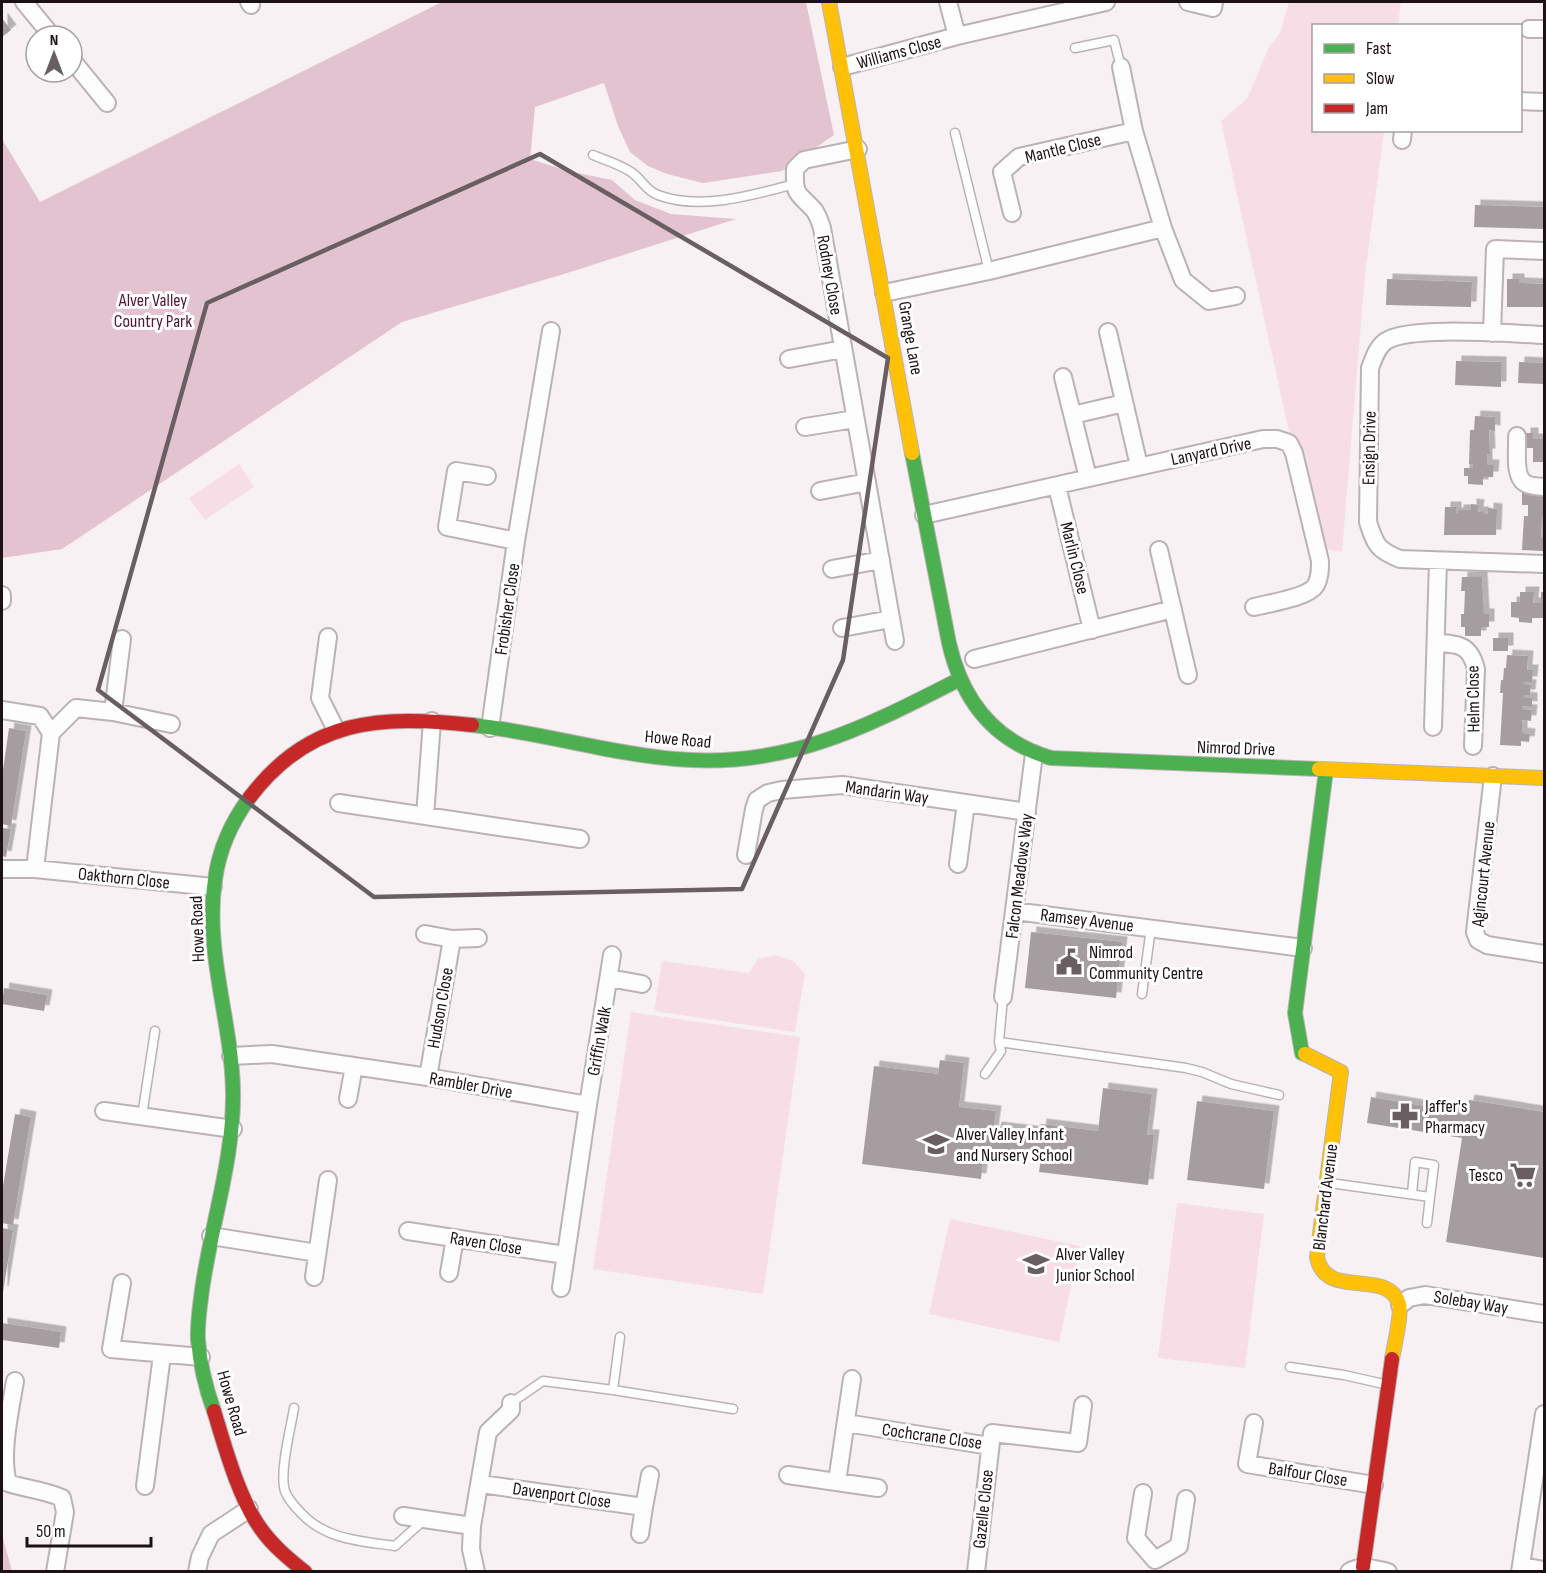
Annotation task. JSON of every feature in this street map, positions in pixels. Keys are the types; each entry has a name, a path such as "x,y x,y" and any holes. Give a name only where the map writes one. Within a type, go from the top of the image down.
{"street":[{"path":"24,2 42,24"},
{"name":"Grange Lane","path":"829,2 924,515 951,649 960,679"},
{"name":"Williams Close","path":"948,2 957,36"},
{"name":"Williams Close","path":"842,67 957,36 1106,2"},
{"path":"1188,2 1213,8 1214,2"},
{"path":"1121,67 1134,131 1163,228 1183,280 1209,301 1236,296"},
{"path":"84,75 107,103"},
{"path":"1522,101 1545,102"},
{"name":"Mantle Close","path":"1012,213 1002,172 1019,157 1134,131"},
{"path":"794,184 795,169 804,160 858,149"},
{"name":"Rodney Close","path":"794,184 800,199 816,212 822,228 895,641"},
{"path":"884,293 989,271 1163,228"},
{"path":"1492,333 1495,249 1545,251"},
{"path":"516,541 551,331"},
{"path":"1108,332 1140,466"},
{"name":"Ensign Drive","path":"1545,335 1425,332 1403,334 1387,340 1376,352 1370,368 1368,522 1374,542 1384,553 1400,559 1545,564"},
{"path":"789,358 843,349"},
{"path":"1063,377 1088,478"},
{"path":"1072,415 1124,403"},
{"path":"805,427 855,419"},
{"path":"1517,436 1518,471 1521,479 1531,486 1545,487"},
{"name":"Lanyard Drive","path":"924,515 1263,439 1277,439 1289,443 1298,466 1320,561 1320,575 1315,586 1306,594 1254,607"},
{"name":"Frobisher Close","path":"488,476 456,471 447,527 516,541 490,728"},
{"path":"820,491 867,482"},
{"name":"Marlin Close","path":"1057,486 1092,630"},
{"path":"1159,550 1188,675"},
{"path":"832,569 881,560"},
{"name":"Helm Close","path":"1433,728 1438,561"},
{"path":"2,595 2,601"},
{"path":"974,660 1173,609"},
{"path":"842,628 891,619"},
{"path":"328,637 320,684 320,698 336,730"},
{"path":"113,712 122,639"},
{"name":"Helm Close","path":"1436,643 1460,646 1473,658 1476,669 1473,746"},
{"name":"Howe Road","path":"305,1572 285,1557 261,1530 249,1509 211,1408 198,1338 211,1236 233,1130 231,1056 214,953 213,887 222,848 252,792 277,765 305,745 336,730 383,722 432,721 490,728 678,760 757,759 818,746 848,735 960,679"},
{"name":"Nimrod Drive","path":"960,679 972,703 986,721 1005,737 1034,754 1050,758 1545,778"},
{"path":"35,869 51,733 76,708 113,712 171,724"},
{"path":"2,710 40,716 51,733"},
{"path":"425,816 432,721"},
{"name":"Falcon Meadows Way","path":"1003,998 1034,754"},
{"name":"Blanchard Avenue","path":"1326,770 1295,1013 1302,1053 1341,1072 1317,1248 1319,1267 1325,1274 1336,1279 1384,1287 1395,1295 1400,1305"},
{"name":"Agincourt Avenue","path":"1493,776 1475,932 1478,940 1487,945 1545,954"},
{"name":"Mandarin Way","path":"747,855 757,800 782,790 842,785 1027,812"},
{"path":"339,803 580,839"},
{"path":"958,864 966,803"},
{"name":"Oakthorn Close","path":"2,868 35,869 213,887"},
{"name":"Ramsey Avenue","path":"1014,911 1303,948"},
{"path":"425,934 452,939 478,938"},
{"name":"Hudson Close","path":"428,1077 452,939"},
{"name":"Griffin Walk","path":"588,1105 612,955"},
{"path":"609,978 642,984"},
{"name":"Rambler Drive","path":"231,1056 272,1054 428,1077 588,1105"},
{"path":"348,1099 354,1066"},
{"path":"561,1288 588,1105"},
{"path":"104,1111 233,1130"},
{"path":"314,1277 328,1180"},
{"name":"Raven Close","path":"408,1231 565,1256"},
{"path":"211,1236 317,1254"},
{"path":"449,1273 455,1238"},
{"path":"122,1283 111,1349 201,1357"},
{"name":"Solebay Way","path":"1400,1305 1409,1298 1425,1295 1545,1314"},
{"path":"1388,1572 1356,1569 1374,1485 1400,1305"},
{"path":"145,1486 162,1355"},
{"path":"837,1482 852,1379"},
{"path":"15,1381 4,1455 4,1470 8,1483 47,1491 62,1498 65,1512 55,1572"},
{"path":"476,1572 471,1549 472,1526 481,1484 488,1432 512,1410 511,1403"},
{"name":"Cochcrane Close","path":"846,1424 990,1446 992,1433 1078,1443 1083,1405"},
{"path":"1545,1414 1521,1569 1545,1570"},
{"name":"Balfour Close","path":"1254,1424 1247,1464 1374,1485"},
{"name":"Gazelle Close","path":"976,1572 990,1446"},
{"path":"640,1534 650,1475"},
{"path":"788,1475 878,1488"},
{"name":"Davenport Close","path":"481,1484 644,1507"},
{"path":"1143,1493 1136,1538 1154,1566 1179,1546 1186,1499"},
{"path":"197,1572 200,1557 211,1534 249,1509"},
{"path":"404,1516 472,1526"}],"lane":[{"path":"1075,48 1114,40 1121,67"},
{"path":"955,134 989,271"},
{"path":"592,155 633,173 644,186 657,195 680,200 718,201 794,184"},
{"path":"1142,994 1151,928"},
{"path":"985,1074 1001,1051 999,1042 1003,998"},
{"path":"142,1116 155,1031"},
{"path":"999,1042 1186,1068 1231,1084 1279,1095"},
{"path":"1412,1194 1415,1162 1434,1165 1427,1222"},
{"path":"1326,1182 1430,1197"},
{"path":"613,1390 620,1336"},
{"path":"1290,1367 1344,1375 1388,1385"},
{"path":"511,1403 543,1381 733,1409"},
{"path":"294,1408 284,1473 285,1490 295,1507 309,1521 343,1539 396,1546 424,1520"}],"highlighted area":[{"path":"540,154 888,358 843,660 742,889 374,897 98,690 207,303"}],"shaded area":[{"path":"1289,2 1401,2 1398,24 1312,24 1312,132 1384,132 1365,275 1342,552 1324,549 1289,432 1221,121 1247,99 1269,47 1280,33"},
{"path":"239,464 254,487 205,520 189,498"},
{"path":"775,955 793,961 805,974 795,1032 654,1011 662,961 749,973 758,959"},
{"path":"631,1012 800,1037 763,1294 593,1269"},
{"path":"1177,1203 1264,1214 1245,1368 1158,1358"},
{"path":"950,1219 1080,1246 1059,1342 929,1314"}],"green space":[{"name":"Alver Valley Country Park","path":"442,2 806,2 834,135 782,171 703,183 667,174 648,166 630,152 618,126 604,83 535,107 530,159 568,171 612,180 635,200 671,214 736,219 564,274 402,322 62,549 2,558 2,139 40,202"},
{"path":"2,1535 12,1571 2,1571"}],"building":[{"path":"2,18 11,30 2,37"},
{"path":"1475,205 1544,207 1544,229 1474,227"},
{"path":"1387,279 1472,282 1471,307 1386,305"},
{"path":"1507,279 1519,279 1519,283 1544,284 1544,307 1507,307"},
{"path":"1456,361 1501,362 1501,387 1455,385"},
{"path":"1519,362 1544,363 1544,384 1518,383"},
{"path":"1475,416 1495,417 1495,431 1489,430 1490,454 1487,454 1487,465 1494,465 1493,477 1483,477 1483,485 1468,484 1468,476 1464,476 1464,468 1473,468 1473,464 1469,464 1470,430 1474,430"},
{"path":"1525,433 1533,433 1533,439 1544,439 1544,462 1533,462 1533,448 1525,448"},
{"path":"1522,493 1544,495 1541,537 1544,538 1543,551 1522,550 1524,516 1528,516 1528,505 1522,505"},
{"path":"1471,504 1479,505 1478,512 1488,514 1488,508 1497,509 1496,535 1444,535 1445,507 1456,507 1456,513 1458,513 1458,510 1471,510"},
{"path":"1462,577 1482,577 1484,614 1489,614 1489,627 1481,627 1481,636 1465,636 1465,627 1461,627 1465,591 1461,591"},
{"path":"1520,592 1534,592 1533,603 1541,603 1541,592 1544,592 1544,618 1532,618 1532,623 1519,622 1519,618 1511,617 1511,602 1520,602"},
{"path":"1493,638 1508,638 1508,651 1493,651"},
{"path":"1507,655 1528,656 1527,670 1533,670 1532,682 1524,682 1524,684 1531,685 1530,695 1523,695 1523,697 1532,698 1532,707 1522,706 1522,709 1532,710 1531,721 1522,720 1522,733 1530,734 1529,742 1521,741 1521,746 1500,745 1503,693 1500,693 1501,680 1503,680 1504,668 1506,668"},
{"path":"9,728 26,731 11,826 2,824 2,777"},
{"path":"2,828 11,829 6,857 2,856"},
{"path":"1031,932 1122,942 1116,998 1025,988"},
{"path":"4,988 47,995 44,1011 2,1004"},
{"path":"940,1060 964,1063 959,1107 996,1111 992,1140 994,1140 996,1127 1040,1132 1041,1124 1098,1131 1103,1088 1152,1094 1147,1135 1154,1135 1148,1185 1039,1172 1041,1157 1006,1152 1005,1163 983,1161 981,1179 862,1164 874,1066 938,1074"},
{"path":"1371,1097 1466,1113 1469,1100 1544,1112 1544,1258 1446,1242 1462,1138 1367,1123"},
{"path":"1197,1101 1274,1111 1264,1189 1187,1180"},
{"path":"15,1114 31,1117 13,1225 2,1223 2,1192"},
{"path":"2,1228 13,1230 3,1292 2,1292"},
{"path":"2,1323 61,1332 59,1348 2,1340"}],"traffic: fast":[{"path":"912,453 955,664 962,683 983,716 1012,741 1030,751 1051,758 1319,769"},
{"path":"472,725 523,732 649,756 715,760 753,758 823,741 891,714 960,679"},
{"path":"1305,1054 1302,1053 1295,1013 1326,770"},
{"path":"214,1411 202,1367 198,1328 206,1266 230,1142 233,1092 213,933 213,907 215,880 223,847 237,816 250,797"}],"traffic: slow":[{"path":"829,2 912,453"},
{"path":"1319,769 1544,778"},
{"path":"1305,1054 1341,1072 1317,1257 1322,1270 1332,1278 1383,1287 1393,1293 1400,1308 1392,1359"}],"traffic: jam":[{"path":"250,797 273,771 297,751 323,737 349,728 407,721 472,725"},
{"path":"1363,1567 1392,1359"},
{"path":"214,1411 233,1472 253,1517 271,1541 305,1572"}],"place":[{"name":"Nimrod Community Centre","path":"1069,962"},
{"name":"Jaffer's Pharmacy","path":"1405,1116"},
{"name":"Alver Valley Infant and Nursery School","path":"936,1144"},
{"name":"Tesco","path":"1523,1175"},
{"name":"Alver Valley Junior School","path":"1036,1264"}]}
